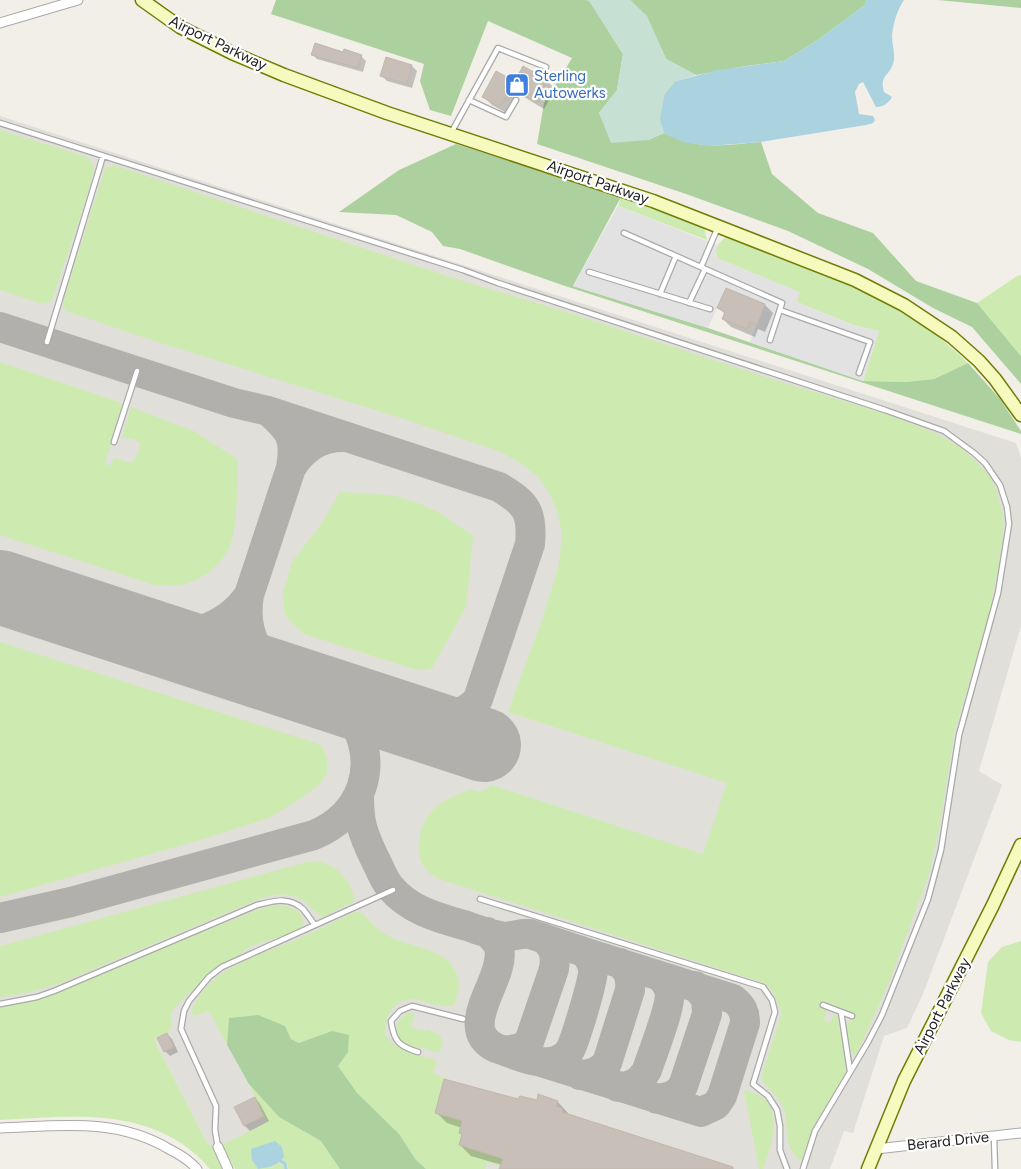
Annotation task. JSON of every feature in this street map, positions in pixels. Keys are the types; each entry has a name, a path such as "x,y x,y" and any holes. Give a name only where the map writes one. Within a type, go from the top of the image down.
{"main road":[{"name":"Airport Parkway","path":"142,0 180,27 232,53 303,82 450,134 602,183 855,280 904,305 952,337 979,361 995,379 1021,415"},
{"name":"Airport Parkway","path":"868,1169 904,1080 993,905 1021,845"}],"street":[{"path":"0,23 78,0"},
{"path":"0,1128 93,1125 114,1128 156,1140 178,1153 197,1169"},
{"name":"Berard Drive","path":"876,1149 1021,1133"},
{"path":"218,1147 228,1169"}],"lane":[{"path":"450,134 498,48 546,67"},
{"path":"469,100 506,117 516,100"},
{"path":"0,123 463,270 498,284 886,410 944,431 960,441 985,463 1000,485 1008,507 1008,524 998,593 959,735 941,850 928,899 882,1015 815,1131 802,1169"},
{"path":"47,342 103,156"},
{"path":"689,303 718,226"},
{"path":"624,233 782,303 770,340"},
{"path":"660,294 676,256"},
{"path":"589,272 710,309"},
{"path":"780,310 870,342 859,373"},
{"path":"114,442 137,371"},
{"path":"218,1147 215,1130 216,1106 181,1029 184,1011 198,989 222,967 393,890"},
{"path":"480,899 763,988 772,1000 775,1012 753,1084 768,1096 777,1110 780,1126 780,1150 787,1169"},
{"path":"0,1004 37,997 54,991 257,905 276,900 291,901 303,910 315,925"},
{"path":"823,1005 852,1016"},
{"path":"418,1052 398,1043 393,1035 391,1021 400,1011 412,1006 462,1019"},
{"path":"841,1012 850,1070"},
{"path":"994,1136 995,1169"}],"shaded area":[{"path":"0,116 1016,443 1021,458 1021,626 979,771 1002,785 923,994 907,1028 884,1036 853,1133 844,1131 830,1169 239,1169 225,1144 211,1151 145,1021 0,1051"},
{"path":"618,206 717,245 716,255 719,259 800,292 797,302 853,325 879,331 863,381 750,342 765,304 726,288 708,328 573,286"}],"green space":[{"path":"276,0 589,0 623,54 617,90 599,113 648,140 664,133 677,139 701,145 761,142 772,174 818,213 873,233 916,281 977,303 1021,356 1021,384 972,327 933,308 868,269 788,231 686,194 537,144 544,103 572,58 488,21 451,116 430,110 420,81 424,64 271,14"},
{"path":"585,0 630,0 647,16 666,59 696,75 676,81 662,126 664,133 648,140 611,143 599,113 617,90 623,54 589,1"},
{"path":"630,0 865,0 865,5 818,40 784,61 696,75 666,59 647,17"},
{"path":"938,0 1021,0 1021,8"},
{"path":"0,130 87,157 94,165 92,179 52,300 43,304 0,290"},
{"path":"456,144 621,197 573,286 708,328 863,381 906,382 934,379 968,363 1000,399 1021,431 1021,434 562,285 460,249 443,246 432,232 396,215 339,212 399,170"},
{"path":"110,166 117,166 450,277 886,414 935,433 958,446 977,462 991,478 997,491 1004,520 999,564 987,623 955,730 939,830 929,874 890,980 857,1053 854,1055 848,1045 846,1024 856,1014 822,1001 821,1007 827,1010 824,1020 830,1023 834,1013 838,1018 847,1068 812,1130 802,1159 799,1160 789,1145 785,1113 782,1105 761,1077 782,1012 771,989 761,982 439,879 430,873 422,863 419,855 420,837 422,828 430,813 448,799 470,789 480,792 492,785 703,854 727,783 508,712 542,620 558,568 561,545 561,528 557,511 551,496 538,477 522,464 501,452 66,311 63,306 64,297 105,169"},
{"path":"621,197 704,227 707,240 618,206"},
{"path":"726,237 828,276 877,299 924,326 968,363 934,379 906,382 863,381 879,331 853,325 797,302 799,292 719,259 716,250"},
{"path":"1021,275 1021,356 977,303"},
{"path":"0,362 122,403 122,409 105,463 110,466 114,458 132,463 138,452 140,443 133,439 122,437 131,407 194,431 237,459 236,518 234,529 229,548 216,566 192,582 173,586 154,585 0,535"},
{"path":"340,492 392,495 421,504 440,513 473,536 466,607 432,668 425,670 414,669 304,634 288,619 284,612 283,592 292,562 319,527"},
{"path":"0,642 322,745 327,759 327,773 319,785 269,818 204,839 0,897"},
{"path":"319,861 326,863 343,876 351,887 355,901 323,917 305,902 294,896 283,894 265,897 58,984 26,993 0,997 0,946 307,862"},
{"path":"276,905 291,907 301,914 303,924 298,931 251,946 188,994 171,1012 172,1028 167,1033 154,1039 207,1143 215,1149 225,1169 210,1169 188,1148 165,1134 139,1124 85,1117 0,1120 0,1007 37,999 259,909"},
{"path":"355,912 363,913 377,928 390,937 436,953 452,965 457,974 459,985 455,1004 440,1006 410,999 402,1001 395,1006 388,1016 385,1035 402,1049 437,1060 433,1073 445,1078 435,1113 469,1123 461,1125 459,1133 462,1134 459,1145 503,1159 501,1166 487,1162 485,1169 426,1169 416,1160 399,1134 357,1093 337,1066 348,1052 309,1040 300,1043 291,1039 285,1026 257,1015 229,1018 227,1045 209,1011 194,1016 191,1012 200,995 209,984 231,967 310,934"},
{"path":"1021,941 1021,1042 1009,1040 991,1031 981,1013 988,962 1002,947"},
{"path":"408,1013 415,1013 411,1027 426,1031 426,1029 439,1034 443,1042 439,1053 419,1047 418,1049 400,1040 396,1032 397,1024"},
{"path":"258,1015 285,1026 291,1039 299,1043 332,1031 349,1035 348,1052 338,1066 357,1093 399,1134 416,1160 426,1169 340,1169 321,1141 279,1117 249,1084 227,1045 229,1018"},
{"path":"249,1084 279,1117 321,1141 340,1169 289,1169 287,1163 282,1159 284,1157 271,1167 279,1163 285,1169 235,1169 222,1145 267,1122"},
{"path":"744,1090 758,1095 767,1102 772,1111 773,1133 763,1169 759,1169"}],"water":[{"path":"865,0 904,0 894,22 892,36 894,61 883,83 884,92 892,97 886,104 876,107 863,82 859,84 855,92 859,114 873,116 875,120 873,123 761,142 709,146 683,142 664,133 660,119 665,94 676,81 718,70 784,61 818,40 865,5"},
{"path":"275,1141 282,1147 284,1157 276,1164 258,1169 252,1160 251,1149"}],"building":[{"path":"315,43 343,52 344,49 362,55 358,68 311,55"},
{"path":"386,57 412,65 407,84 380,76"},
{"path":"523,66 548,80 536,102 511,88"},
{"path":"496,71 514,81 500,107 482,97"},
{"path":"726,288 765,304 757,325 750,322 747,329 722,319 725,312 717,308"},
{"path":"167,1033 174,1047 164,1052 157,1038"},
{"path":"444,1079 518,1099 520,1096 537,1100 538,1094 558,1101 556,1106 563,1109 562,1112 733,1167 732,1169 499,1169 503,1159 459,1145 462,1134 459,1133 462,1121 435,1113"},
{"path":"255,1097 264,1116 244,1126 234,1107"}],"waterway":[{"path":"281,1161 285,1164 286,1169"}],"taxiway":[{"path":"0,327 234,403 268,411 499,487 516,498 526,509 529,516 530,544 478,699 473,705 459,713 420,724"},
{"path":"268,411 282,424 290,436 293,449 291,468 301,455 313,445 320,441 345,437"},
{"path":"249,595 291,468"},
{"path":"147,635 162,636 190,633 217,624 240,607 249,595 248,623 256,646 272,666 294,682"},
{"path":"0,918 71,902 314,835 331,826 344,815 354,802 361,788 365,772 365,755 354,721 332,694"},
{"path":"359,795 361,820 370,848 388,884 407,902 436,916 467,926 488,933 492,934 504,937 530,934 584,952 591,962 593,975 580,1023 569,1052 562,1058 555,1061 541,1062 496,1048 484,1039 480,1028 481,1015 499,960 499,948 494,939 492,937 491,936 489,934 487,932"},
{"path":"506,1051 521,1048 529,1042 554,969 555,960 553,952 550,945 543,938"},
{"path":"541,1062 701,1112 716,1105 722,1096 745,1023 744,1012 739,1004 733,999 584,952"},
{"path":"580,1075 595,1072 607,1063 630,990 629,975 620,963"},
{"path":"618,1087 635,1083 647,1070 665,1017 669,997 667,985 657,975"},
{"path":"657,1099 672,1096 683,1086 707,1014 706,998 695,986"}],"runway":[{"path":"0,587 484,745"}],"place":[{"name":"Sterling Autowerks","path":"517,85"}]}
